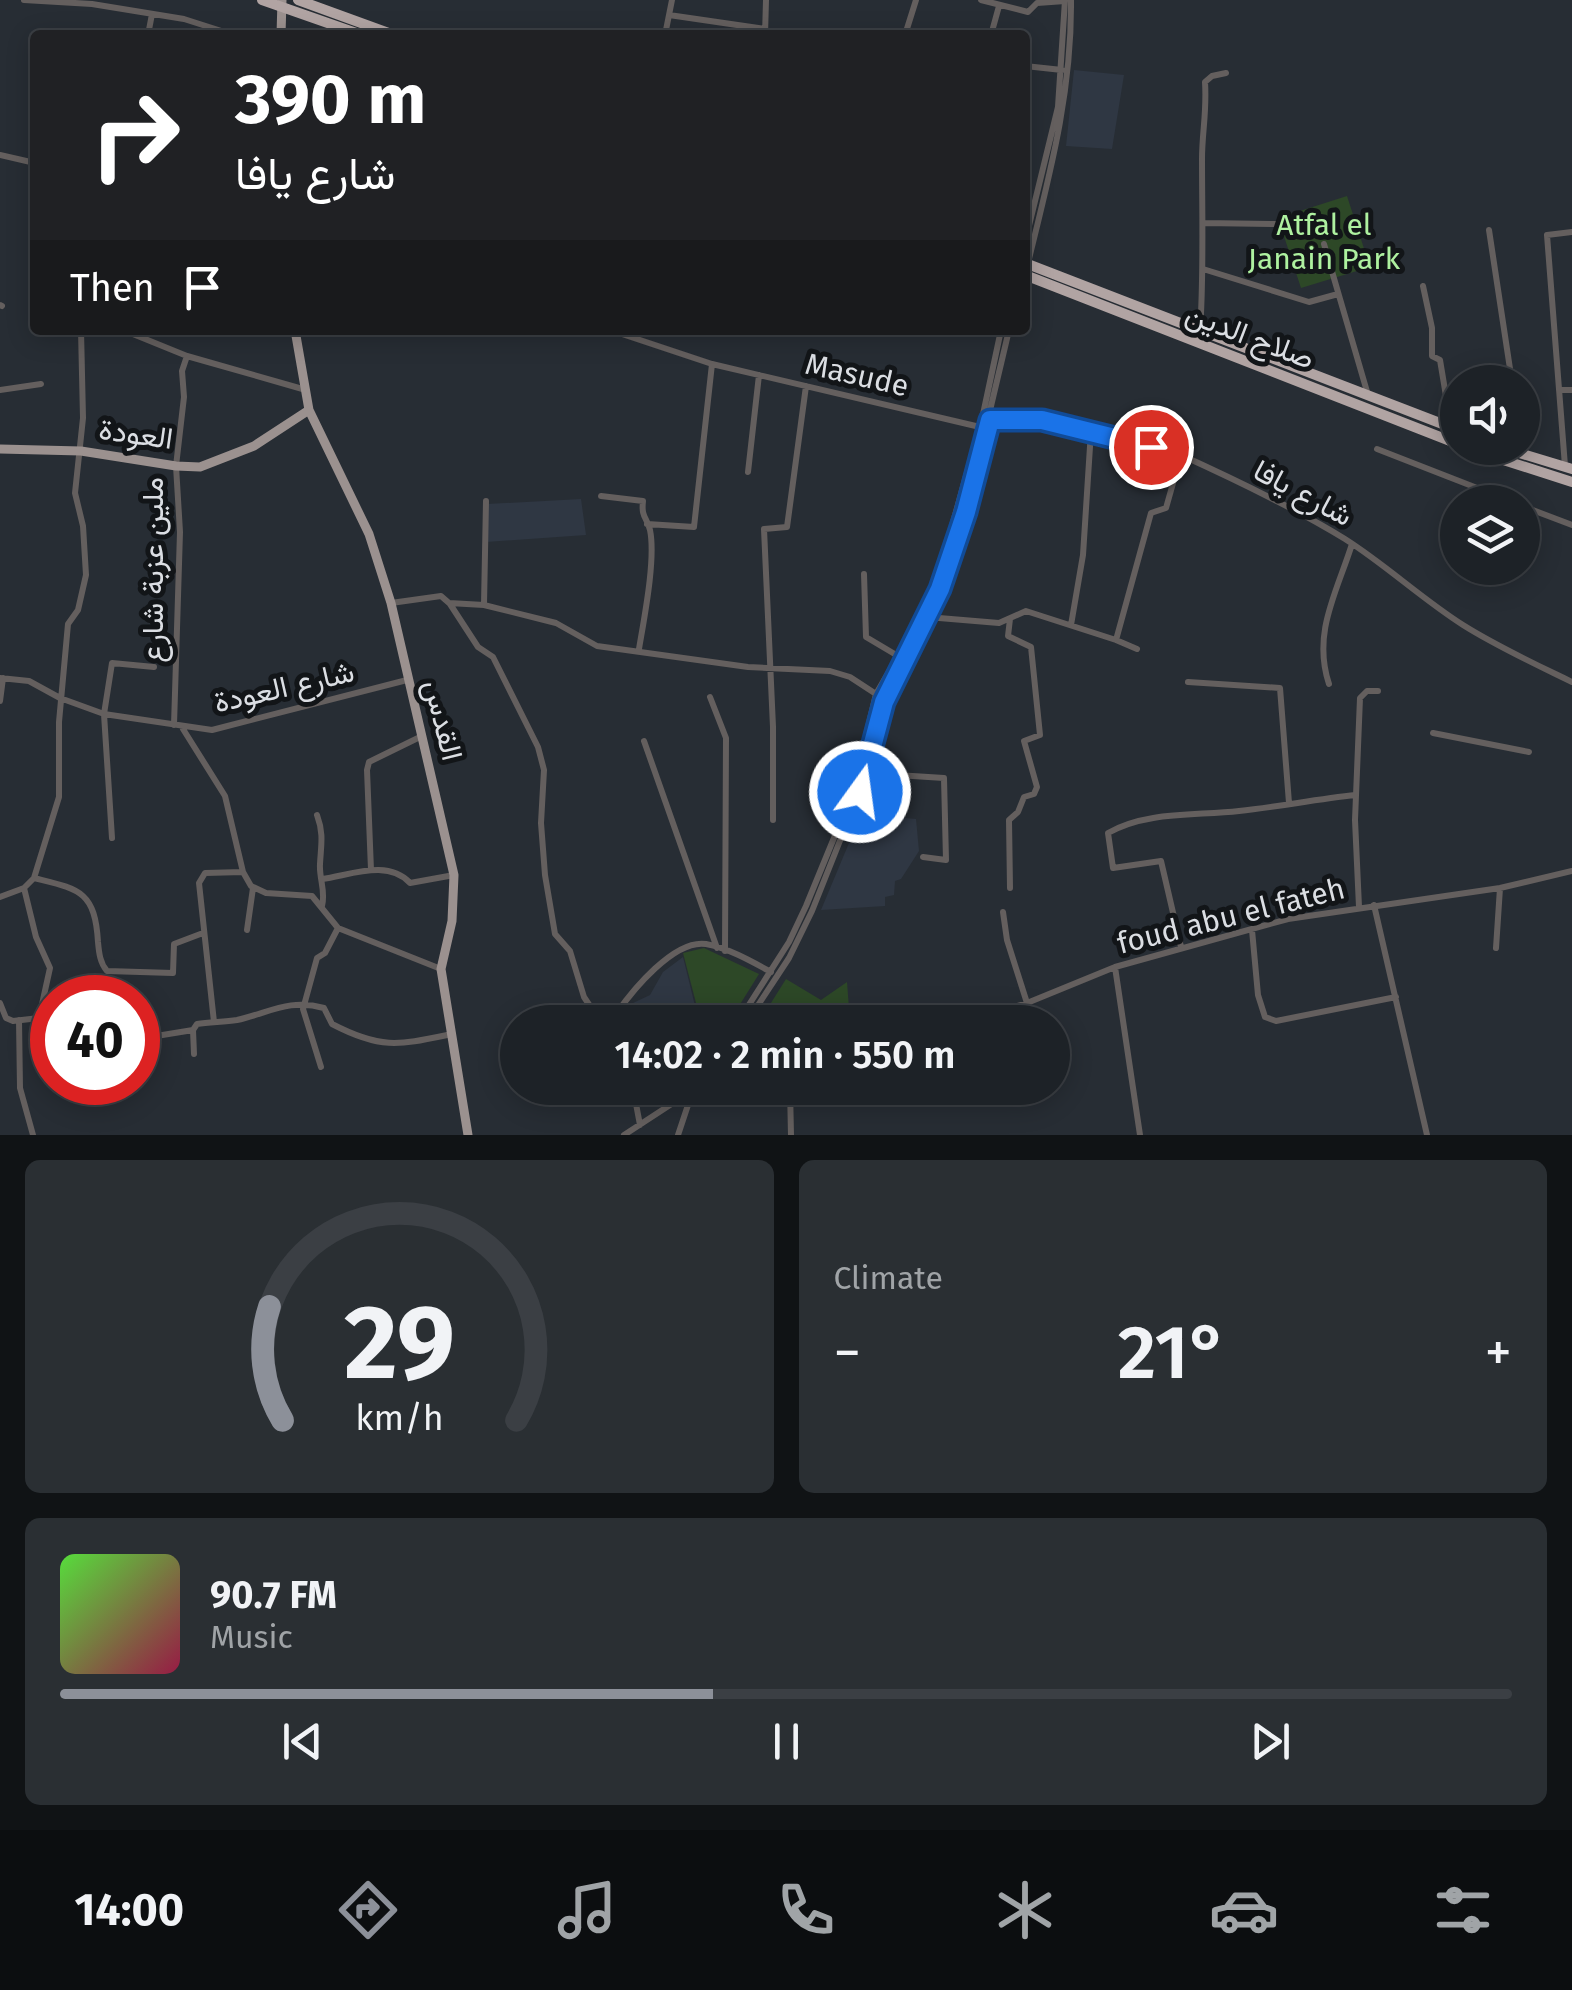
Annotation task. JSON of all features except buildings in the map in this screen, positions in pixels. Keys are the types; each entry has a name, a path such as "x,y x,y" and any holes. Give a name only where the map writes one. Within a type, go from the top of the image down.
{"highway":[{"path":"262,0 282,3 350,30"},
{"path":"298,0 380,30"},
{"name":"صلاح الدين","path":"1030,270 1368,396 1440,434"},
{"name":"صلاح الدين","path":"1030,271 1417,422 1440,426"},
{"path":"1540,458 1568,468"},
{"path":"1519,465 1572,482"}],"main road":[{"path":"281,30 282,3"},
{"name":"القدس","path":"297,335 310,410 369,534 391,602 454,875 452,921 441,969 468,1135"},
{"name":"العودة","path":"0,449 81,451 176,466 200,466 254,446 310,410"}],"street":[{"path":"24,0 92,4 184,19 218,30"},
{"path":"666,30 672,0"},
{"path":"765,30 766,0"},
{"path":"907,30 916,0"},
{"path":"982,0 1028,12 1037,4 1067,0"},
{"path":"1030,222 1054,125 1067,0"},
{"path":"1030,253 1064,116 1070,56 1067,0"},
{"path":"992,30 999,6"},
{"path":"149,30 152,14"},
{"path":"669,15 754,30"},
{"path":"1030,67 1062,70"},
{"path":"1200,332 1202,154 1208,113 1205,82 1212,76 1226,74"},
{"path":"0,156 30,162"},
{"path":"1203,223 1279,224"},
{"path":"1489,230 1509,365"},
{"path":"1568,468 1547,235 1572,232"},
{"path":"1324,244 1368,396"},
{"path":"1203,269 1308,302 1338,294"},
{"path":"1422,286 1432,328 1432,356 1441,365"},
{"path":"1,893 24,888 34,878 60,797 60,698 68,624 78,610 86,575 83,526 75,493 84,394 81,335"},
{"path":"134,335 187,356 307,390"},
{"name":"Masude","path":"625,335 712,364 984,422"},
{"path":"984,422 1000,335"},
{"path":"749,1005 806,906 862,772 884,702 924,616 1009,335"},
{"name":"ملين عزبة شارع","path":"178,726 180,532 176,466 184,398 182,371 187,356"},
{"path":"647,524 694,527 712,364"},
{"path":"748,472 760,375"},
{"path":"0,390 41,384"},
{"path":"772,820 773,727 764,530 787,527 806,386"},
{"path":"1559,390 1572,390"},
{"name":"شارع يافا","path":"984,422 1042,420 1180,455 1298,512 1352,544 1460,623 1501,648 1572,682"},
{"path":"1072,624 1083,555 1091,431"},
{"path":"1377,449 1469,485"},
{"path":"1116,640 1151,512 1166,508 1180,455"},
{"path":"601,496 643,501 642,516 650,529 648,596 639,649"},
{"path":"484,604 486,502"},
{"path":"1540,513 1572,526"},
{"path":"1329,684 1322,662 1324,626 1352,544"},
{"path":"864,574 866,637 898,656"},
{"path":"391,602 442,596 478,647 493,657 538,748 544,770 541,822 545,875 555,934 570,951 589,1005"},
{"path":"449,603 484,604 556,623 597,646 769,668 830,671 850,677 876,694"},
{"path":"924,616 999,623 1026,611 1137,649"},
{"path":"758,1005 796,944 853,810 876,694 924,616"},
{"path":"1010,618 1008,636 1032,647 1040,724 1040,735 1024,741 1037,787 1034,794 1024,797 1018,812 1009,820 1010,888"},
{"path":"112,838 104,714 112,663 154,667"},
{"path":"0,700 1,678"},
{"name":"شارع العودة","path":"1,678 29,681 60,698 104,714 212,730 406,680"},
{"path":"1188,682 1280,688 1288,803"},
{"path":"1359,908 1356,795 1360,698 1366,691 1378,691"},
{"path":"710,698 726,738 721,949"},
{"path":"178,726 225,796 243,872 253,887 266,893 312,896 338,928 441,969"},
{"path":"1434,734 1529,752"},
{"path":"371,870 367,770 370,762 422,736"},
{"path":"644,741 721,949"},
{"path":"862,772 944,778 946,860 923,857"},
{"path":"1180,947 1161,861 1113,868 1108,834 1126,823 1152,818 1253,810 1356,795"},
{"path":"316,815 324,840 320,863 322,907"},
{"path":"322,880 371,870 400,873 410,883 454,875"},
{"path":"214,1022 203,933 201,876 217,871 243,872"},
{"name":"foud abu el fateh","path":"1021,1005 1116,966 1288,919 1500,888 1572,871"},
{"path":"34,878 68,885 86,898 97,923 98,950 107,972 173,973 174,944 203,933"},
{"path":"247,930 253,887"},
{"path":"24,888 36,937 50,968 48,975"},
{"path":"1496,948 1500,888"},
{"path":"1374,905 1427,1135"},
{"path":"1003,912 1027,1003"},
{"path":"321,1067 304,1019 316,958 325,953 338,928"},
{"path":"1252,930 1258,995 1265,1017 1276,1021 1396,997"},
{"path":"623,1005 665,959 703,943 771,972"},
{"path":"1116,966 1140,1135"},
{"path":"0,1003 6,1018 30,1019"},
{"path":"194,1054 192,1030 196,1024 306,1004 324,1008 332,1024 377,1043 402,1045 452,1034"},
{"path":"20,1020 20,1088 33,1135"},
{"path":"160,1036 192,1030"},
{"path":"636,1105 640,1125"},
{"path":"624,1135 671,1105"},
{"path":"678,1135 687,1105"},
{"path":"790,1105 791,1135"}],"shaded area":[{"path":"1074,70 1124,75 1112,149 1066,146"},
{"path":"581,499 586,535 486,542 487,504"},
{"path":"859,819 916,819 919,851 901,879 895,881 894,895 885,897 885,906 821,910"},
{"path":"683,957 695,1005 631,1005 650,995 663,972"}],"green space":[{"name":"Atfal el Janain Park","path":"1347,196 1370,267 1301,288 1278,218"},
{"path":"704,948 759,974 740,1005 697,1005 683,953"},
{"path":"786,979 821,1000 847,982 849,1005 770,1005"}],"route":[{"path":"860,792 884,702 940,589 966,512 990,420 1042,420 1151,447"}]}
